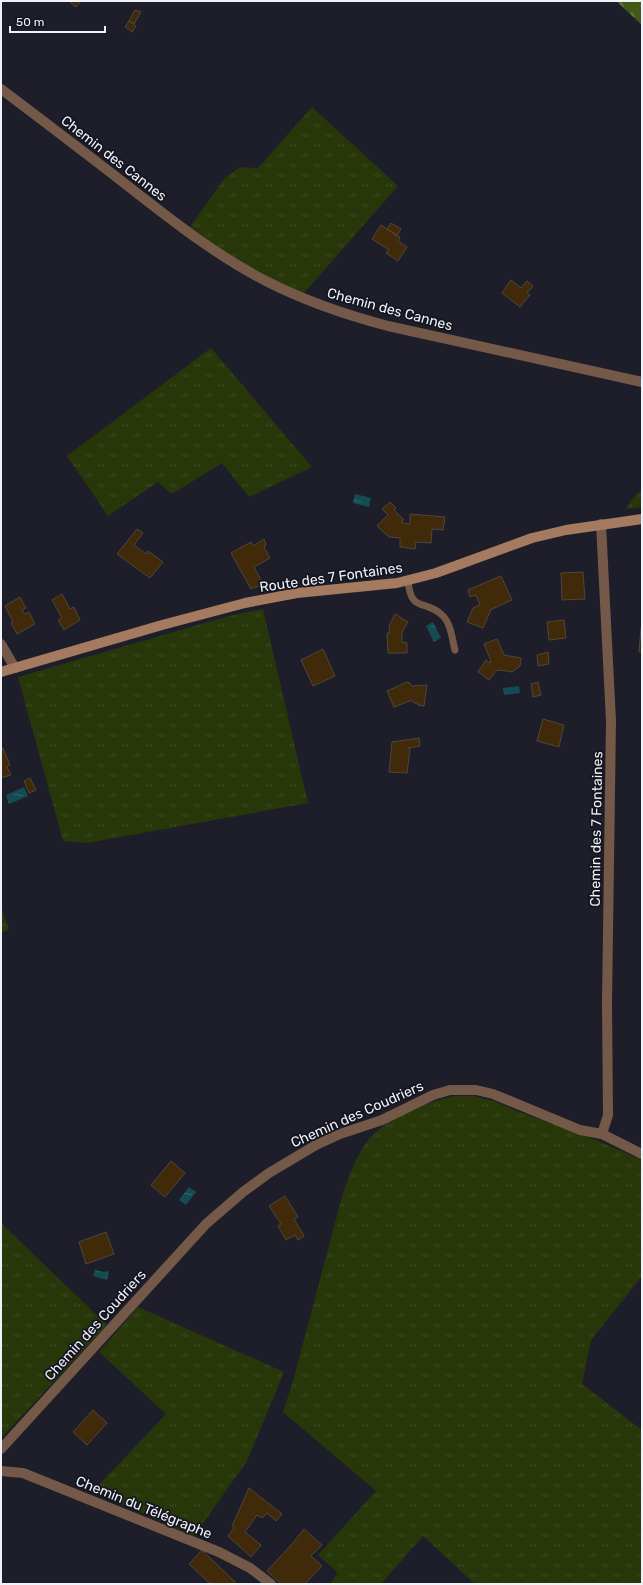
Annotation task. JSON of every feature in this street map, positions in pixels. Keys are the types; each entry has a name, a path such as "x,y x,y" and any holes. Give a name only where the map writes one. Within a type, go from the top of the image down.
{"street":[{"name":"Chemin des Cannes","path":"1,89 179,226 227,259 265,281 290,293 354,317 388,326 642,382"},
{"name":"Route des 7 Fontaines","path":"1,672 162,625 245,603 298,592 408,581 436,573 532,538 566,530 642,519"},
{"name":"Chemin des 7 Fontaines","path":"601,524 611,721 607,1002 608,1115 602,1134"},
{"path":"1,644 15,668"},
{"name":"Chemin des Coudriers","path":"1,1449 206,1224 243,1192 269,1173 316,1145 340,1134 382,1120 433,1095 450,1090 466,1089 493,1094 580,1130 602,1134 642,1154"},
{"name":"Chemin du Télégraphe","path":"1,1471 23,1473 220,1552 250,1568 271,1584"}],"lane":[{"path":"408,581 408,591 415,602 437,611 446,620 455,650"}],"green space":[{"path":"616,1 642,1 642,25"},
{"path":"312,107 398,186 304,293 267,278 231,256 190,227 224,179 240,167 258,168"},
{"path":"211,348 312,467 249,497 222,463 172,494 158,482 108,516 67,456"},
{"path":"642,489 642,507 626,509 632,499"},
{"path":"263,609 308,803 87,843 63,841 18,677 229,616"},
{"path":"1,905 9,930 1,933"},
{"path":"454,1096 472,1096 494,1101 596,1140 642,1160 642,1276 591,1340 582,1384 642,1430 642,1584 475,1584 423,1536 381,1584 330,1584 338,1573 318,1555 376,1491 283,1412 293,1381 343,1193 350,1174 366,1143 383,1126 418,1107"},
{"path":"1,1223 107,1325 1,1438"},
{"path":"138,1307 284,1372 247,1461 194,1536 99,1494 98,1486 166,1414 99,1352"}],"water":[{"path":"355,494 371,498 369,507 353,503"},
{"path":"433,622 441,638 434,642 426,626"},
{"path":"519,686 520,693 504,695 503,688"},
{"path":"24,787 28,796 9,804 6,795"},
{"path":"189,1187 196,1192 186,1205 179,1200"},
{"path":"95,1270 103,1272 109,1271 107,1280 93,1276"}],"building":[{"path":"70,2 80,2 76,7"},
{"path":"135,10 141,12 134,24 129,21"},
{"path":"129,21 136,26 132,32 125,27"},
{"path":"391,223 401,229 397,236 387,229"},
{"path":"381,225 400,237 398,241 407,247 398,261 386,253 389,250 372,239"},
{"path":"511,280 521,288 527,281 533,286 527,293 530,295 520,307 502,293"},
{"path":"390,502 396,508 394,510 403,519 402,523 410,524 410,514 445,517 443,530 432,529 431,543 416,542 415,549 400,547 400,538 389,537 377,526 388,515 382,509"},
{"path":"137,529 143,533 134,545 146,554 148,551 163,562 150,578 117,554"},
{"path":"264,539 266,545 264,547 270,558 254,567 263,584 251,589 231,553 251,542 253,546"},
{"path":"583,572 585,599 562,600 561,573"},
{"path":"501,576 512,600 490,610 483,628 467,622 473,608 480,605 476,595 470,597 468,590"},
{"path":"62,594 70,609 74,607 80,620 64,630 58,620 62,618 52,600"},
{"path":"20,597 26,608 22,610 24,614 29,612 35,624 17,634 5,606"},
{"path":"395,614 408,622 402,632 402,642 407,643 407,653 388,653 387,633 390,633 389,626"},
{"path":"564,620 566,638 549,640 547,622"},
{"path":"641,628 642,652 639,652"},
{"path":"497,639 504,655 521,658 520,666 512,672 500,670 496,671 489,680 478,672 486,660 490,663 491,661 484,644"},
{"path":"323,649 335,676 313,686 301,660"},
{"path":"548,652 549,664 538,666 537,655"},
{"path":"407,682 410,683 411,686 427,685 424,706 414,703 412,700 394,707 387,691"},
{"path":"538,682 541,695 533,697 531,684"},
{"path":"543,719 564,725 559,747 537,741"},
{"path":"419,738 420,746 408,748 410,749 407,773 389,772 392,742"},
{"path":"3,748 10,765 7,767 11,775 1,778 1,749"},
{"path":"30,778 36,790 29,793 24,781"},
{"path":"171,1161 185,1173 165,1197 151,1185"},
{"path":"285,1196 298,1217 294,1219 304,1236 298,1240 295,1235 286,1240 278,1226 281,1224 269,1206"},
{"path":"106,1232 114,1254 86,1264 79,1242"},
{"path":"93,1410 107,1423 87,1445 73,1432"},
{"path":"249,1488 282,1514 276,1521 267,1513 262,1518 257,1515 245,1532 261,1545 251,1557 228,1536 234,1528 232,1526"},
{"path":"304,1529 322,1545 311,1556 322,1566 305,1584 281,1584 267,1571"},
{"path":"202,1550 235,1582 234,1584 208,1584 209,1583 189,1564"}]}
